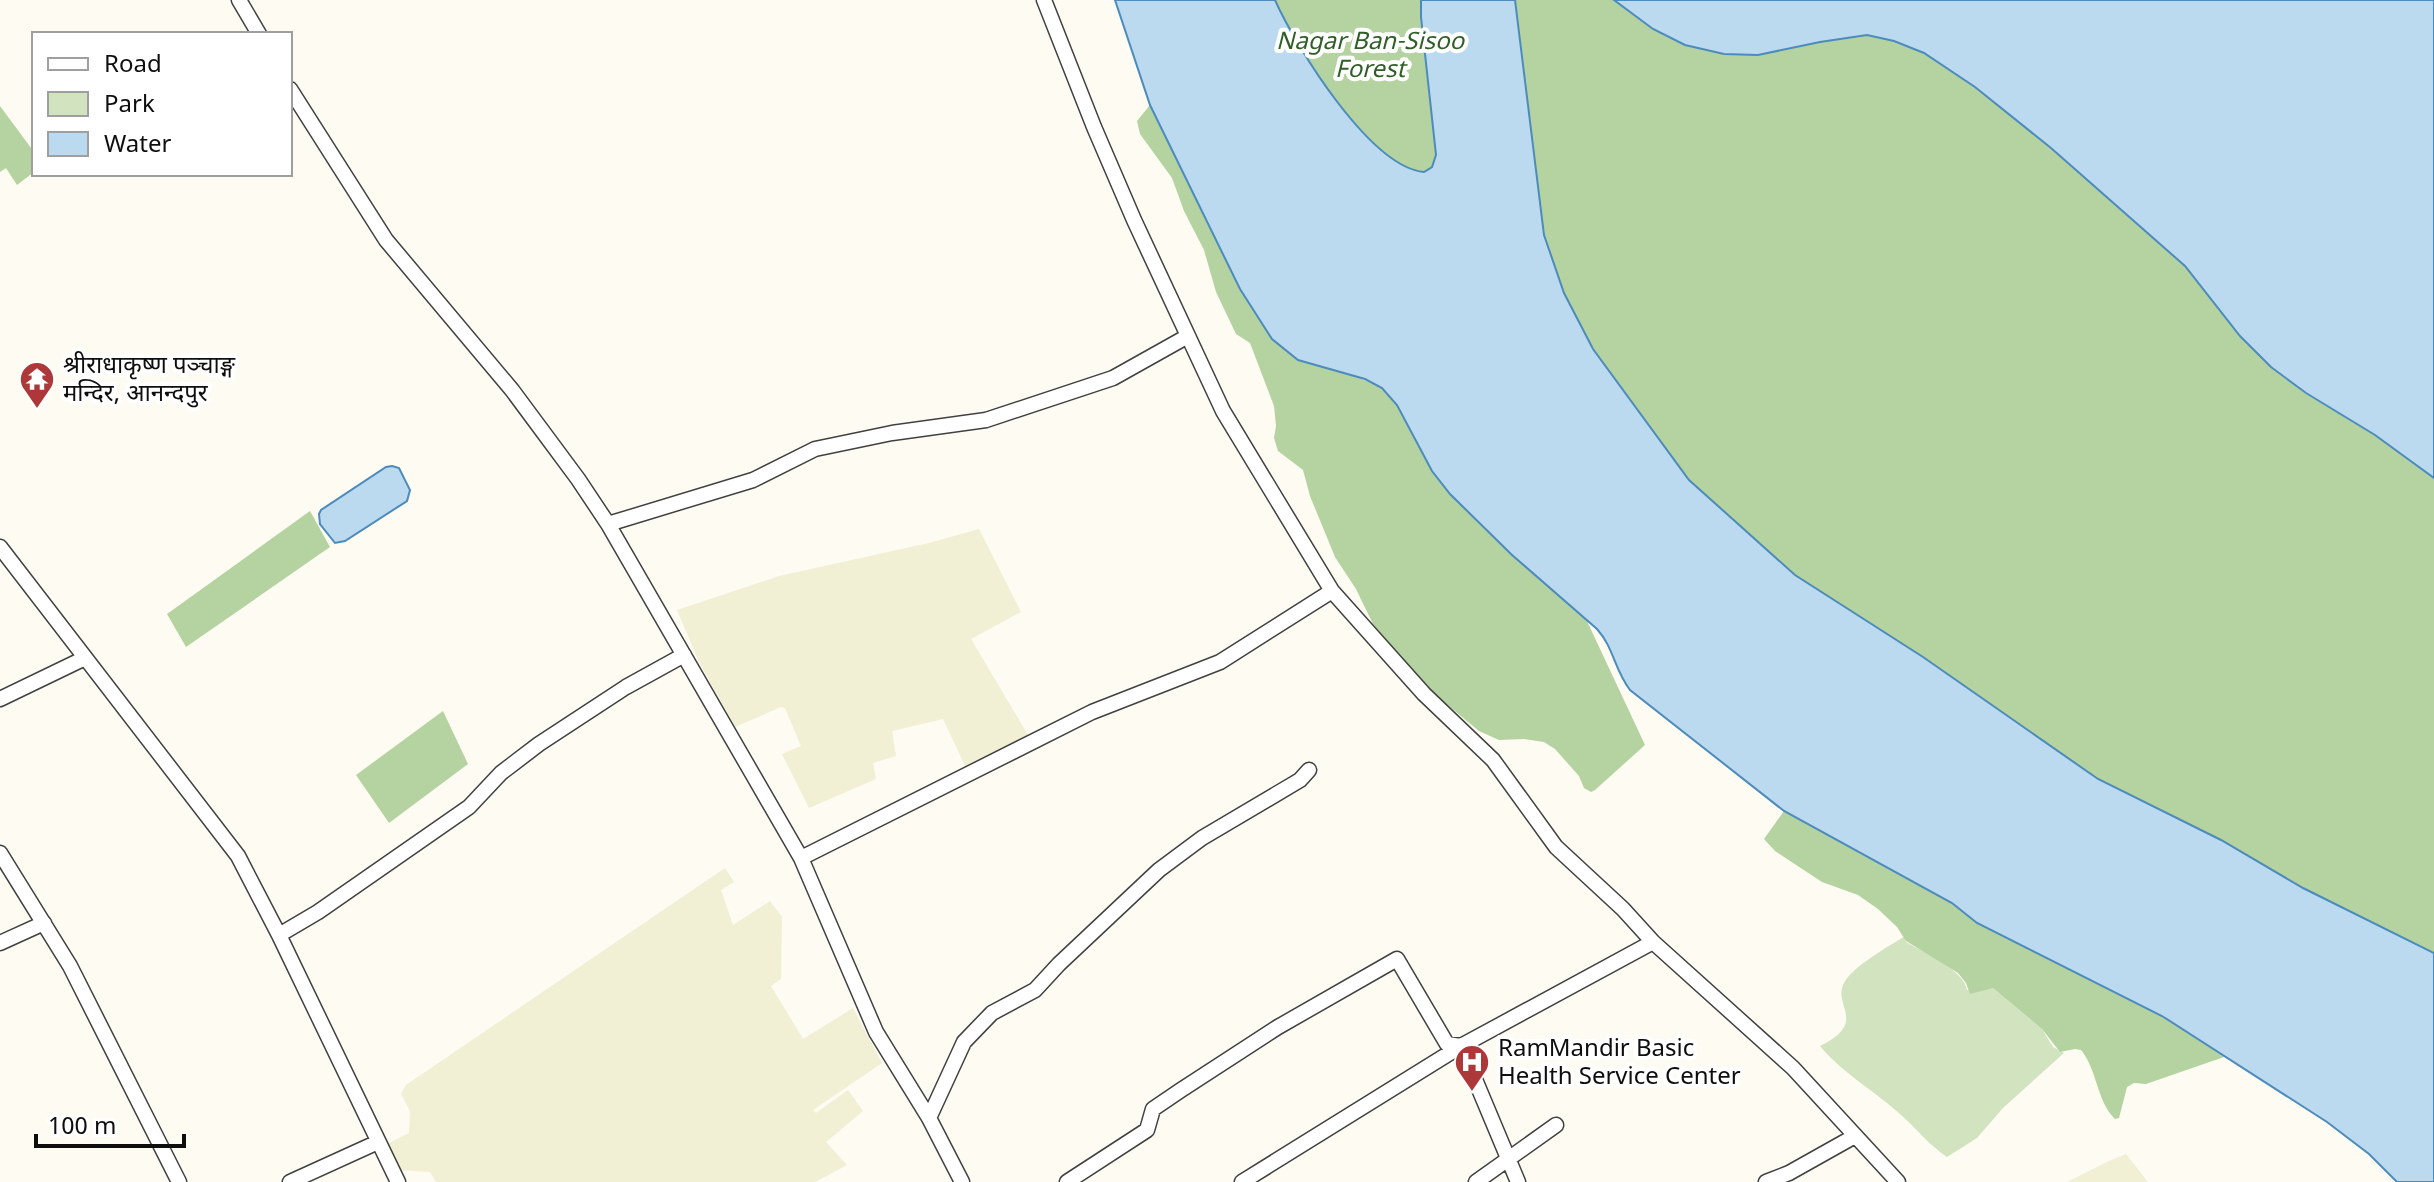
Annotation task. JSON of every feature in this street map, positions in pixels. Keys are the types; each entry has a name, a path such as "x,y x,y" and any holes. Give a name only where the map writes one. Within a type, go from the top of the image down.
{"street":[{"path":"239,0 258,32"},
{"path":"1044,0 1094,127 1223,411 1332,591 1424,694 1493,760 1556,847 1623,909 1653,942 1793,1068 1898,1182"},
{"path":"292,92 386,240 512,390 608,524 801,858 876,1032 929,1118 962,1182"},
{"path":"608,524 753,480 815,449 892,433 986,420 1113,378 1188,336"},
{"path":"0,547 238,856 398,1182"},
{"path":"801,858 1092,712 1220,662 1332,591"},
{"path":"279,935 318,912 469,807 501,773 539,744 626,687 684,655"},
{"path":"0,699 85,658"},
{"path":"929,1118 964,1042 992,1013 1035,990 1159,870 1202,838 1300,780 1309,770"},
{"path":"0,853 70,966 179,1182"},
{"path":"0,943 44,923"},
{"path":"1242,1182 1461,1046 1653,942"},
{"path":"1067,1182 1147,1130 1153,1109 1181,1090 1278,1027 1397,959 1447,1044 1461,1046"},
{"path":"1461,1046 1518,1182"},
{"path":"1476,1182 1556,1125"},
{"path":"1766,1182 1789,1173 1855,1136"},
{"path":"290,1182 378,1142"}],"shaded area":[{"path":"979,529 1021,612 971,639 1028,735 966,768 943,719 892,731 896,756 873,763 876,779 809,808 782,754 801,746 785,708 735,727 698,660 677,610 779,576"},
{"path":"725,868 734,882 721,890 733,925 770,901 782,917 781,979 771,986 803,1039 853,1008 882,1063 813,1110 816,1113 848,1090 863,1111 826,1142 847,1165 815,1182 436,1182 430,1172 398,1170 385,1145 409,1133 410,1111 401,1094 406,1085"},
{"path":"2126,1154 2148,1182 2067,1182 2109,1161"}],"green space":[{"name":"Nagar Ban-Sisoo Forest","path":"1275,0 1421,0 1436,155 1432,167 1424,172 1403,165 1381,150 1359,128 1317,74"},
{"path":"1515,0 1614,0 1653,29 1685,45 1820,42 1867,35 1894,41 1924,53 1975,87 2051,148 2185,266 2240,336 2271,367 2306,394 2375,435 2434,478 2434,953 2303,888 2221,840 2098,779 1923,657 1795,575 1689,480 1593,349 1564,293 1544,235"},
{"path":"1150,105 1240,289 1272,339 1382,388 1397,405 1432,471 1450,494 1512,555 1586,619 1645,745 1595,790 1591,792 1584,788 1579,776 1555,749 1544,742 1499,740 1479,731 1427,688 1373,624 1356,589 1335,557 1310,496 1303,470 1278,451 1274,438 1274,406 1250,343 1236,334 1216,292 1204,250 1184,211 1172,178 1140,134 1137,121"},
{"path":"0,106 32,149 32,174 17,185 6,168 0,172"},
{"path":"310,511 330,547 186,647 167,614"},
{"path":"443,711 468,764 389,823 356,775"},
{"path":"1784,811 1952,903 1977,923 2162,1016 2224,1057 2146,1084 2134,1083 2127,1087 2119,1118 2115,1119 2104,1103 2091,1067 2081,1050 2060,1052 2042,1029 1993,988 1970,994 1958,973 1906,941 1897,927 1878,909 1858,895 1822,882 1775,851 1764,839"},
{"path":"1905,936 1906,942 1951,969 1965,983 1967,990 1993,988 2042,1029 2053,1047 2064,1053 2003,1108 1977,1138 1947,1157 1891,1106 1838,1065 1820,1046 1835,1037 1846,1022 1842,999 1844,983 1855,970"}],"water":[{"path":"1115,0 1275,0 1317,74 1359,128 1381,150 1403,165 1424,172 1432,167 1436,155 1421,0 1515,0 1544,235 1564,293 1593,349 1689,480 1795,575 1923,657 2098,779 2221,840 2303,888 2434,953 2434,1182 2397,1182 2369,1154 2327,1122 2162,1016 1977,923 1952,903 1784,811 1630,690 1597,629 1512,555 1450,494 1432,471 1397,405 1382,388 1365,379 1298,360 1272,339 1240,289 1150,105"},
{"path":"1614,0 2434,0 2434,478 2271,367 2240,336 2185,266 2051,148 1975,87 1924,53 1894,41 1867,35 1758,55 1724,54 1685,45 1653,29"},
{"path":"392,466 399,468 410,490 407,501 345,541 335,543 320,524 321,510"}],"place":[{"name":"श्रीराधाकृष्ण पञ्चाङ्ग मन्दिर, आनन्दपुर","path":"37,410"},
{"name":"RamMandir Basic Health Service Center","path":"1472,1093"}]}
